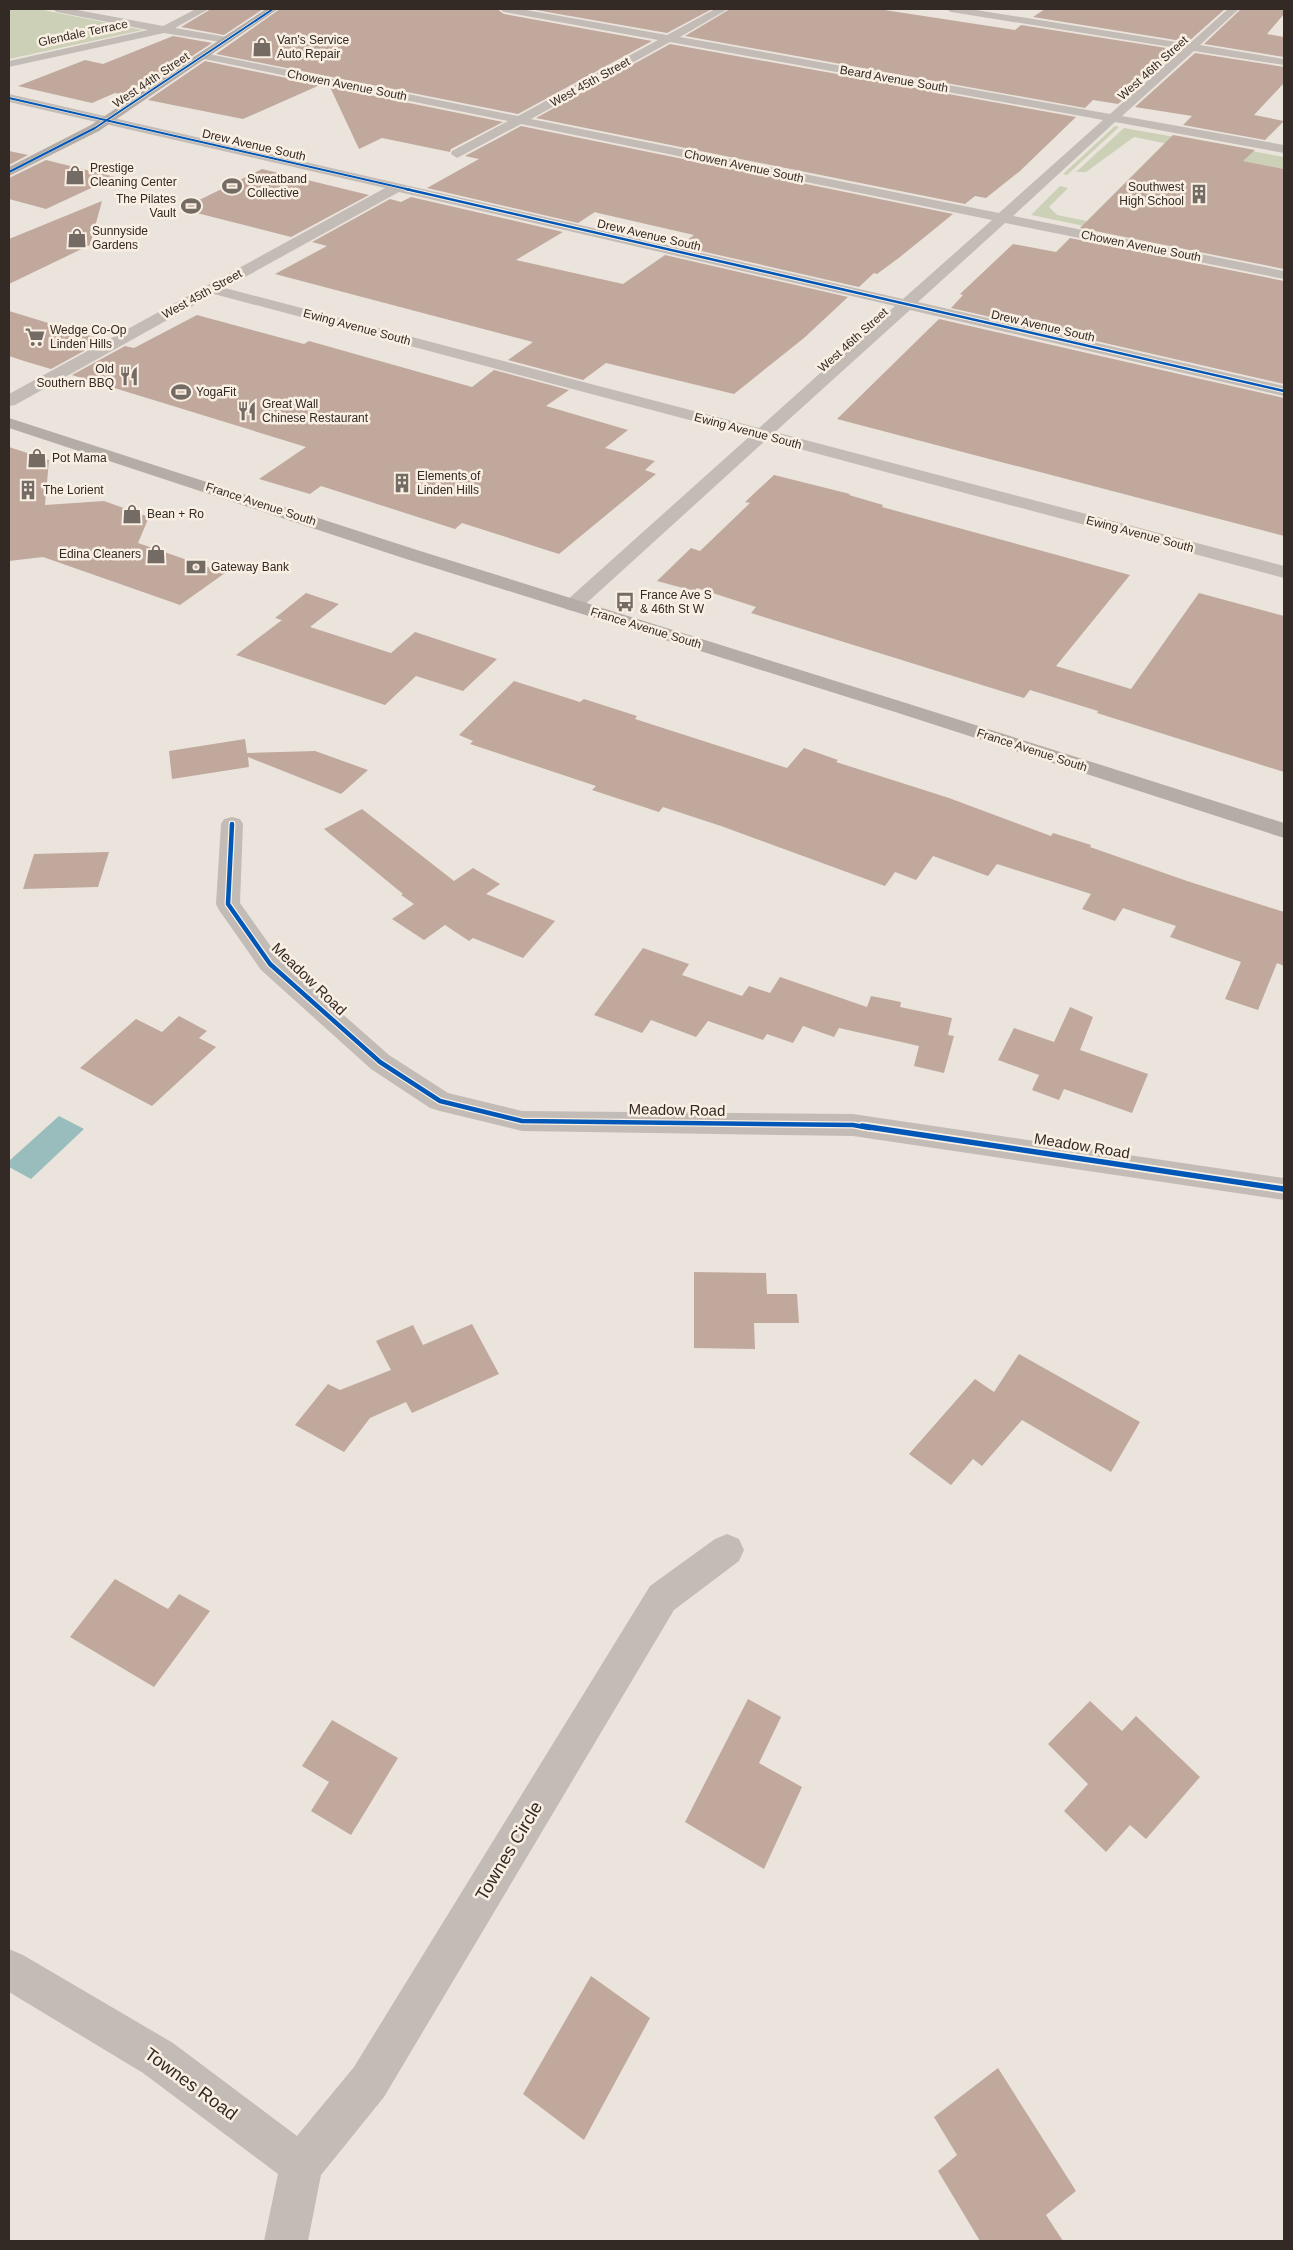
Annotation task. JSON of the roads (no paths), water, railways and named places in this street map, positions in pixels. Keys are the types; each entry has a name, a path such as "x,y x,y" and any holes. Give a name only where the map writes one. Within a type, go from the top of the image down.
{"main road":[{"name":"West 44th Street","path":"9,172 107,121 272,9"},
{"name":"France Avenue South","path":"9,423 572,605 890,704 1284,831"}],"street":[{"path":"58,9 164,30 227,40"},
{"path":"164,30 204,9"},
{"name":"Beard Avenue South","path":"504,9 1284,149"},
{"name":"West 45th Street","path":"456,154 723,9"},
{"path":"951,9 1284,62"},
{"name":"West 46th Street","path":"572,605 908,305 1234,9"},
{"name":"Glendale Terrace","path":"9,64 164,30"},
{"name":"Chowen Avenue South","path":"204,56 1284,275"},
{"name":"Drew Avenue South","path":"9,98 1284,391"},
{"name":"West 45th Street","path":"9,401 395,188"},
{"name":"Ewing Avenue South","path":"212,288 1284,572"},
{"name":"Meadow Road","path":"232,824 228,904 270,964 380,1062 440,1101 522,1121 853,1124 1284,1189"},
{"name":"Townes Circle","path":"301,2165 369,2082 662,1598 727,1550"},
{"name":"Townes Road","path":"9,1968 158,2058 301,2165"},
{"path":"286,2241 301,2165"}],"water":[{"path":"59,1116 84,1129 31,1179 9,1167 9,1161"}],"place":[{"name":"Van's Service Auto Repair","path":"262,47"},
{"name":"Prestige Cleaning Center","path":"75,175"},
{"name":"Sweatband Collective","path":"232,186"},
{"name":"Southwest High School","path":"1199,194"},
{"name":"The Pilates Vault","path":"191,206"},
{"name":"Sunnyside Gardens","path":"77,238"},
{"name":"Wedge Co-Op Linden Hills","path":"35,337"},
{"name":"Old Southern BBQ","path":"129,376"},
{"name":"YogaFit","path":"181,392"},
{"name":"Great Wall Chinese Restaurant","path":"247,411"},
{"name":"Pot Mama","path":"37,458"},
{"name":"Elements of Linden Hills","path":"402,483"},
{"name":"The Lorient","path":"28,490"},
{"name":"Bean + Ro","path":"132,514"},
{"name":"Edina Cleaners","path":"156,554"},
{"name":"Gateway Bank","path":"196,567"},
{"name":"France Ave S & 46th St W","path":"625,602"}]}
